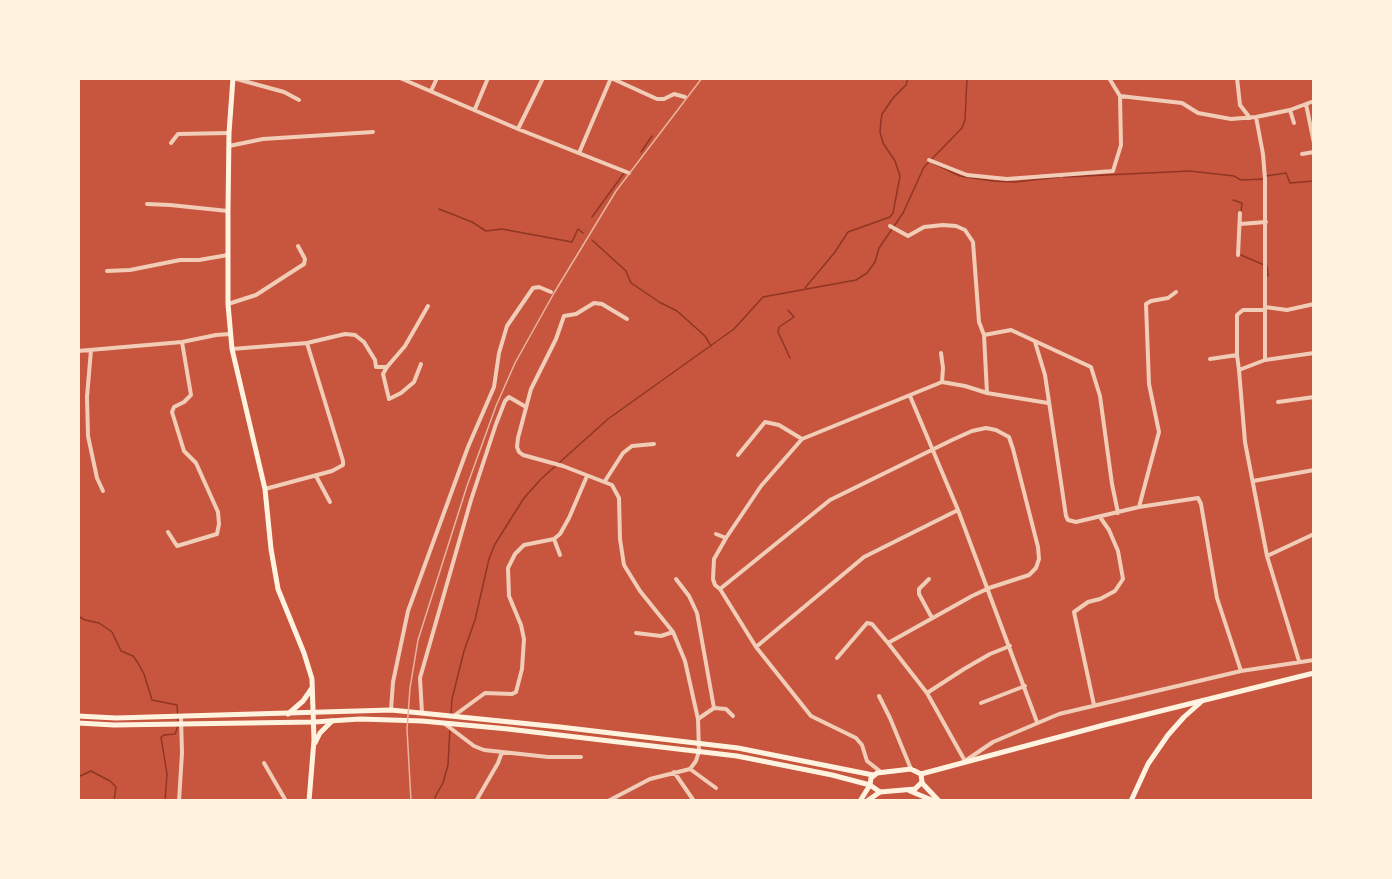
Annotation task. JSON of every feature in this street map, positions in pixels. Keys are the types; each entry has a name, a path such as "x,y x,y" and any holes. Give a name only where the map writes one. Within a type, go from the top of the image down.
{"main road":[{"path":"233,78 229,133 228,211 228,304 232,349 266,489 276,583 309,666 313,687 313,753 309,801"},
{"path":"921,774 1314,674"},
{"path":"288,714 303,701 313,687"},
{"path":"1131,801 1148,764 1168,735 1201,702"},
{"path":"78,716 181,717 391,710 455,715 738,748 873,775 911,769 919,771 922,783 939,801"},
{"path":"243,715 243,722"},
{"path":"78,723 104,725 389,719 422,721 549,734 653,748 699,751 832,775 870,785 880,792"},
{"path":"313,753 320,733 332,721"},
{"path":"860,801 873,775"},
{"path":"867,801 880,792 910,791 922,783"},
{"path":"910,791 934,801"}],"street":[{"path":"233,78 284,92 299,100"},
{"path":"400,78 518,129 629,173"},
{"path":"431,91 437,78"},
{"path":"475,109 488,78"},
{"path":"518,129 543,78"},
{"path":"579,153 611,78 657,99 664,99 674,94 685,97"},
{"path":"929,160 967,175 1007,179 1113,171 1121,145 1120,96 1109,78"},
{"path":"1237,78 1240,105 1250,118"},
{"path":"1120,96 1182,103 1198,113 1231,119 1250,118 1290,110 1314,101"},
{"path":"1306,104 1314,143"},
{"path":"1290,110 1294,123"},
{"path":"1256,117 1263,154 1266,222 1265,360"},
{"path":"229,146 263,139 372,132"},
{"path":"171,143 178,134 229,133"},
{"path":"1302,154 1314,152"},
{"path":"147,204 228,211"},
{"path":"1238,255 1240,213"},
{"path":"1240,224 1266,222"},
{"path":"890,225 908,236 924,227 956,226 965,230 973,243 979,322 984,335 987,393"},
{"path":"228,304 256,295 304,264 305,259 298,246"},
{"path":"107,271 130,270 180,260 199,260 229,255"},
{"path":"391,710 394,676 408,611 468,447 492,391 507,326 536,286 551,292"},
{"path":"1139,507 1159,432 1149,384 1146,304 1168,298 1176,292"},
{"path":"627,319 602,304 594,303 576,314 564,316 556,339 531,389 518,438 519,452 605,481 616,490 619,498 620,539 624,566 640,591 673,632 685,662 698,719 700,743 699,751 690,769"},
{"path":"1299,662 1267,556 1245,442 1237,356 1238,313 1243,310 1265,308 1287,310 1314,304"},
{"path":"421,364 414,382 389,399 383,374 405,346 428,306"},
{"path":"984,335 1011,330 1091,367 1100,396 1118,513"},
{"path":"78,351 182,342 231,334"},
{"path":"232,349 307,343 345,334 355,335 364,342 375,360 376,367 387,367"},
{"path":"168,532 177,546 217,534 219,524 218,512 196,463 184,451 172,412 174,407 191,395 182,342"},
{"path":"1035,342 1045,375 1068,520 1076,522 1139,507 1198,498 1217,598 1241,671"},
{"path":"266,489 316,476 343,465 344,461 307,343"},
{"path":"91,350 87,396 88,436 97,478 103,491"},
{"path":"1239,370 1265,360 1314,352"},
{"path":"941,353 942,382"},
{"path":"1209,359 1237,356"},
{"path":"881,772 867,761 856,738 811,716 756,647 720,589 715,585 714,559 768,476 802,439 942,382 987,393 1048,403"},
{"path":"910,396 989,588 1037,722"},
{"path":"422,713 420,678 471,500 496,424 505,401 509,397 526,407"},
{"path":"1278,402 1314,397"},
{"path":"738,455 765,422 779,425 802,439"},
{"path":"720,589 830,500 972,431 986,428 1009,437 1038,547 1039,559 1036,568 1029,575 989,588 888,643"},
{"path":"605,481 624,453 632,446 654,444"},
{"path":"1253,481 1314,470"},
{"path":"316,476 330,502"},
{"path":"455,715 485,693 512,694 516,692 522,669 524,639 509,596 508,568 515,554 524,545 554,539 560,534 587,476"},
{"path":"756,647 864,557 958,510"},
{"path":"1094,705 1074,612 1088,602 1109,595 1121,585 1123,574 1118,551 1109,530 1100,517"},
{"path":"716,534 726,538"},
{"path":"1267,556 1314,534"},
{"path":"554,539 560,555"},
{"path":"676,579 689,596 697,613 714,708"},
{"path":"929,579 919,589 919,594 932,618"},
{"path":"837,658 867,623 872,624 927,693 965,761 993,742 1037,722 1094,705 1241,671 1314,660"},
{"path":"636,633 661,636 673,632"},
{"path":"927,693 964,669 1010,646"},
{"path":"981,703 1025,686"},
{"path":"879,696 911,769"},
{"path":"698,719 714,708 726,709 733,716"},
{"path":"178,801 182,753 181,717"},
{"path":"445,724 474,746 502,752 548,757 581,757"},
{"path":"476,801 502,752"},
{"path":"264,763 286,801"},
{"path":"608,801 650,779 690,769 716,788"},
{"path":"675,772 694,801"}],"waterway":[{"path":"805,288 835,252 848,232 890,217 893,213 900,176 895,161 883,143 880,132 881,120 882,114 906,85 908,78"},
{"path":"451,714 452,699 464,651 475,620 489,559 495,544 524,498 541,479 608,419 734,329 763,297 856,280 867,273 875,262 879,248 903,213 924,167 962,128 965,120 967,78"},
{"path":"641,152 652,136"},
{"path":"933,163 960,176 993,181 1015,182 1059,177"},
{"path":"1064,177 1190,171 1234,176 1241,180 1264,179"},
{"path":"592,217 624,173"},
{"path":"1266,176 1286,173 1290,183 1314,181"},
{"path":"1233,200 1242,203 1241,213"},
{"path":"439,209 472,222 486,231 502,229 572,242 578,229 583,233"},
{"path":"592,240 626,271 631,283 658,301"},
{"path":"1241,255 1264,265"},
{"path":"1267,266 1268,276"},
{"path":"659,302 677,311 705,336 711,346"},
{"path":"788,310 794,317 779,327 778,332 790,358"},
{"path":"78,616 99,623 112,632 121,651 133,656 138,663 152,700 177,705 178,721"},
{"path":"165,801 167,774 161,737 175,734 178,726"},
{"path":"435,801 448,765 450,728"},
{"path":"78,777 91,771 110,781 116,787 114,801"}],"railway":[{"path":"411,801 407,729 410,688 418,640 467,486 496,406 515,363 554,293 616,191 702,78"}]}
